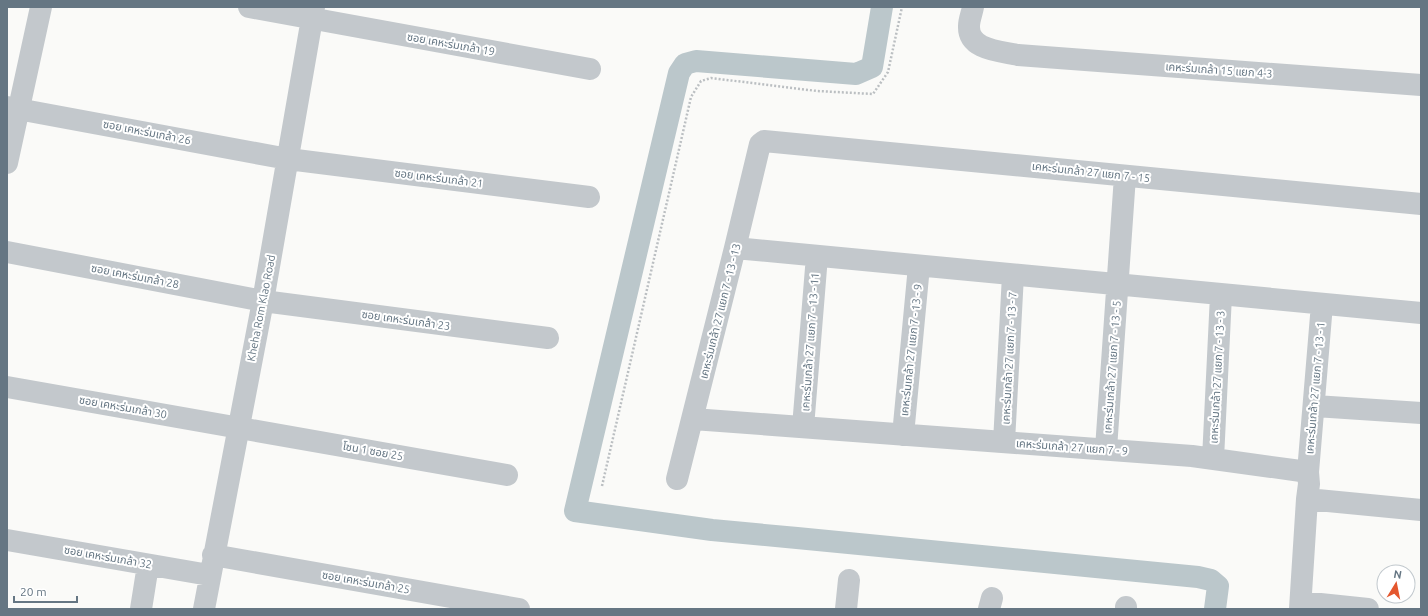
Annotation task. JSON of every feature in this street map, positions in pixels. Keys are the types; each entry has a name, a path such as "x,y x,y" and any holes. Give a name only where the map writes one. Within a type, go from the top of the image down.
{"street":[{"path":"7,163 13,108 41,7"},
{"name":"ซอย เคหะร่มเกล้า 19","path":"249,7 313,13 590,69"},
{"name":"เคหะร่มเกล้า 15 แยก 4-3","path":"973,7 969,26 973,40 980,46 1018,55 1421,85"},
{"name":"Kheha Rom Klao Road","path":"204,609 211,565 263,301 313,13"},
{"name":"ซอย เคหะร่มเกล้า 26","path":"13,108 288,158"},
{"name":"เคหะร่มเกล้า 27 แยก 7 - 15","path":"761,142 764,141 1421,204"},
{"name":"เคหะร่มเกล้า 27 แยก 7 - 13 - 13","path":"677,479 736,248 761,142"},
{"name":"ซอย เคหะร่มเกล้า 21","path":"288,158 590,197"},
{"name":"เคหะร่มเกล้า 27 แยก 7 - 13 - 5","path":"1106,449 1125,176"},
{"path":"736,248 1421,313"},
{"name":"ซอย เคหะร่มเกล้า 28","path":"7,252 263,301"},
{"name":"เคหะร่มเกล้า 27 แยก 7 - 13 - 11","path":"803,427 817,256"},
{"name":"เคหะร่มเกล้า 27 แยก 7 - 13 - 9","path":"903,434 919,266"},
{"name":"เคหะร่มเกล้า 27 แยก 7 - 13 - 7","path":"1004,442 1014,275"},
{"name":"เคหะร่มเกล้า 27 แยก 7 - 13 - 3","path":"1213,459 1221,294"},
{"name":"ซอย เคหะร่มเกล้า 23","path":"263,301 548,338"},
{"name":"เคหะร่มเกล้า 27 แยก 7 - 13 - 1","path":"1308,472 1322,304"},
{"name":"ซอย เคหะร่มเกล้า 30","path":"7,387 238,427"},
{"path":"1314,406 1421,413"},
{"name":"เคหะร่มเกล้า 27 แยก 7 - 9","path":"693,419 1192,456 1308,472"},
{"name":"โซน 1 ซอย 25","path":"238,427 507,475"},
{"path":"1308,472 1309,484 1301,606 1368,609"},
{"path":"1307,499 1421,510"},
{"name":"ซอย เคหะร่มเกล้า 32","path":"7,540 148,565 211,565"},
{"path":"141,609 148,565"},
{"name":"ซอย เคหะร่มเกล้า 25","path":"211,565 440,602 519,609"},
{"path":"846,609 849,580"}],"path":[{"path":"602,486 691,97 700,81 711,78 817,91 873,94 888,72 902,7"}],"waterway":[{"path":"882,7 872,67 856,74 696,61 685,64 679,73 575,511 712,530 1198,577 1211,580 1218,586 1215,609"}]}
